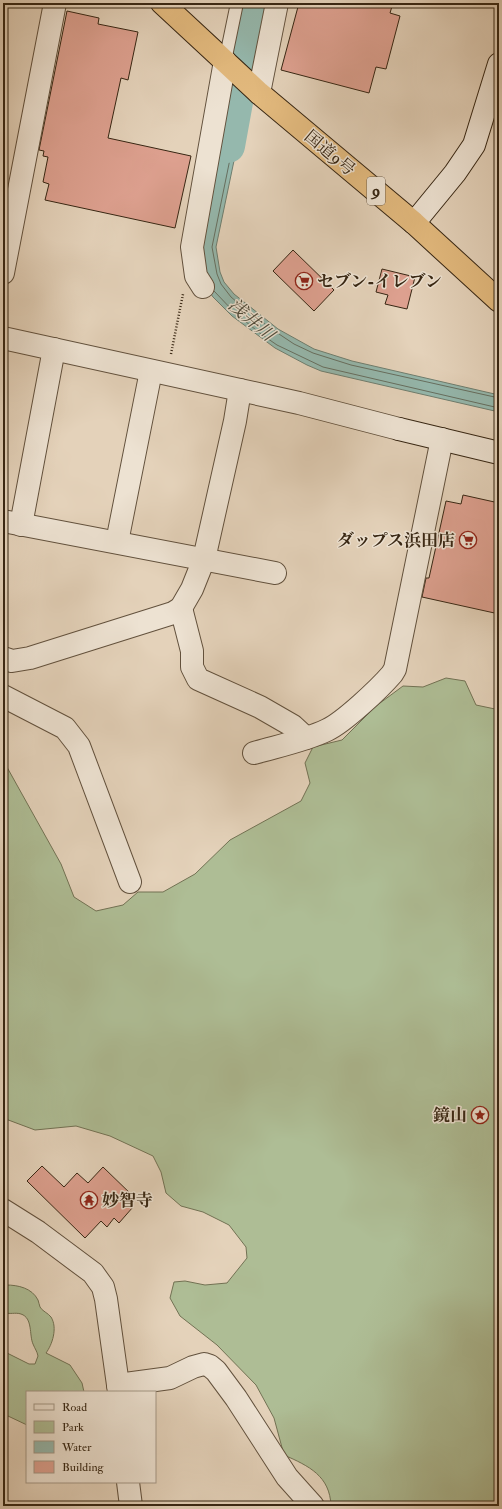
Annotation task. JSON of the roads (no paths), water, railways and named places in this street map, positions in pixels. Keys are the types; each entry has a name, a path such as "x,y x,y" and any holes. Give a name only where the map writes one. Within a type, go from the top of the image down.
{"highway":[{"name":"国道9号","path":"162,3 255,89 414,223 499,300"}],"street":[{"path":"3,273 55,3"},
{"path":"255,89 277,3"},
{"path":"194,288 196,276 192,247 227,63"},
{"path":"414,223 455,173 474,145 499,64"},
{"path":"3,338 299,403 499,453"},
{"path":"54,349 12,523 275,573"},
{"path":"117,542 159,372"},
{"path":"3,658 12,661 30,658 166,615 181,608 192,589 204,559 235,422 240,390"},
{"path":"254,753 328,730 339,723 388,678 395,669 442,439"},
{"path":"181,608 192,651 192,667 198,679 260,707 293,726 306,738"},
{"path":"3,696 65,728 79,746 130,882"},
{"path":"3,1210 38,1232 92,1273 98,1280 106,1299 118,1388 170,1378 193,1367 204,1364 210,1366 216,1370 236,1398 287,1477 313,1506"},
{"path":"128,1483 131,1506"}],"lane":[{"path":"227,63 237,3"}],"water":[{"path":"243,3 267,3 256,60 235,42"},
{"path":"225,89 245,108 216,247 220,272 224,282 234,294 278,329 314,349 352,361 499,395 499,412 321,371 275,348 232,316 213,297 203,282 198,265"}],"waterway":[{"name":"浅井川","path":"228,146 254,3"}],"place":[{"name":"セブン-イレブン","path":"304,281"},
{"name":"ダップス浜田店","path":"468,540"},
{"name":"鏡山","path":"480,1115"},
{"name":"妙智寺","path":"89,1200"}]}
